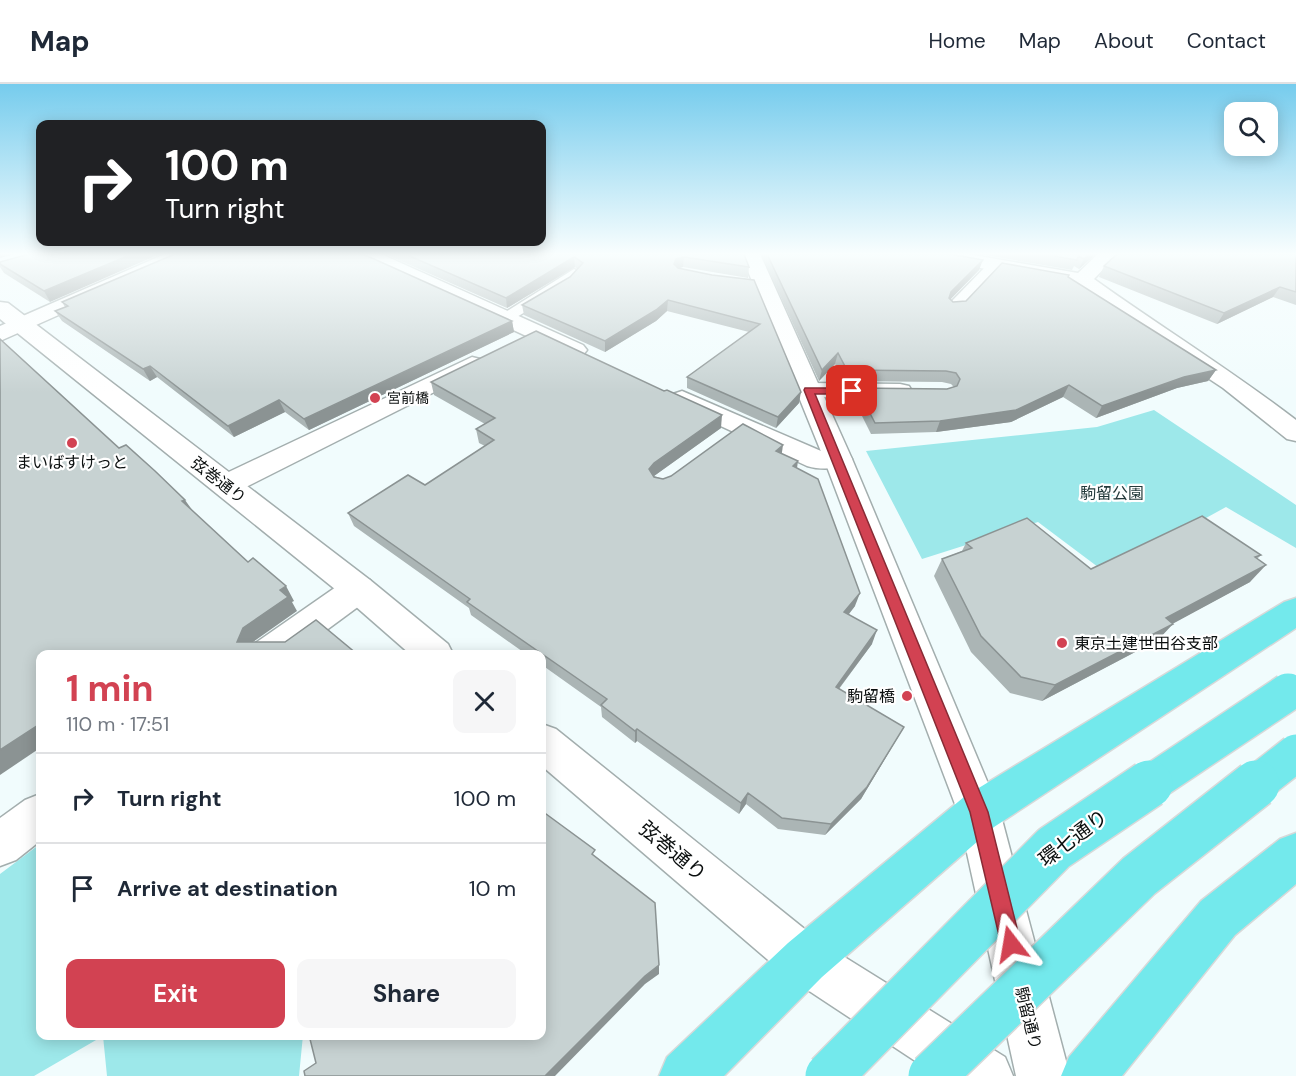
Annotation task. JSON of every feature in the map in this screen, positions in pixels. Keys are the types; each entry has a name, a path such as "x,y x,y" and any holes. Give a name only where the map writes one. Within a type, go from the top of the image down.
{"main road":[{"path":"686,1076 805,960 979,812 1296,611"},
{"name":"環七通り","path":"829,1076 1054,848 1292,689"},
{"path":"932,1076 1139,876 1296,753"},
{"path":"1088,1076 1218,918 1296,855"}],"street":[{"path":"7,323 64,300"},
{"path":"466,300 590,357"},
{"name":"駒留通り","path":"766,300 809,390 838,459 979,812 1043,1076"},
{"path":"1116,300 1156,334 1232,383 1296,433"},
{"name":"弦巻通り","path":"7,323 226,485 358,589 430,650"},
{"path":"226,485 536,333"},
{"path":"809,390 919,391"},
{"path":"666,392 733,432 817,460 838,459"},
{"path":"273,650 358,589"},
{"name":"弦巻通り","path":"546,745 805,960 986,1076"},
{"path":"0,844 36,818"}],"lane":[{"path":"504,318 534,300"},
{"path":"955,307 961,300"}],"green space":[{"name":"駒留公園","path":"1154,410 1296,505 1296,548 1226,507 1106,573 1038,522 922,559 866,451 1097,427"},
{"path":"36,847 36,1040 96,1040 34,1076 0,1076 0,874"},
{"path":"103,1040 303,1040 299,1076 107,1076"}],"building":[{"path":"466,300 512,321 304,419 279,400 228,426 150,366 143,369 55,311 68,306 62,302"},
{"path":"530,300 668,300 605,341 522,305"},
{"path":"669,300 763,300 801,392 778,417 687,377 760,324"},
{"path":"789,300 1105,300 1216,370 1184,377 1102,406 1069,385 1016,410 940,421 875,423 857,388 947,389 957,386 960,379 956,373 946,371 847,370 838,353 822,370"},
{"path":"1192,300 1251,300 1224,313"},
{"path":"536,331 664,391 667,390 722,415 654,463 649,469 654,477 663,479 671,476 743,424 783,445 776,451 798,461 793,466 818,479 860,593 844,612 877,630 836,687 904,727 867,787 831,824 782,818 748,793 741,803 637,729 635,731 601,705 607,699 546,657 546,650 536,650 467,602 470,599 348,513 408,475 425,485 494,440 476,429 495,418 431,382"},
{"path":"0,339 119,448 126,445 155,471 185,500 182,501 248,562 253,558 286,586 280,590 288,597 243,628 237,642 285,642 316,620 352,650 36,650 36,727 0,750"},
{"path":"1202,516 1261,555 1255,557 1266,565 1166,618 1173,624 1055,685 1021,677 981,636 942,559 972,548 966,543 1027,518 1091,569"},
{"path":"546,814 595,850 592,854 655,903 659,965 645,976 545,1076 305,1076 304,1071 316,1063 310,1040 546,1040"}],"place":[{"name":"宮前橋","path":"375,398"},
{"name":"まいばすけっと","path":"72,443"},
{"name":"東京土建世田谷支部","path":"1062,643"},
{"name":"駒留橋","path":"907,696"}],"route":[{"path":"852,391 809,390 979,812 1011,944"}]}
